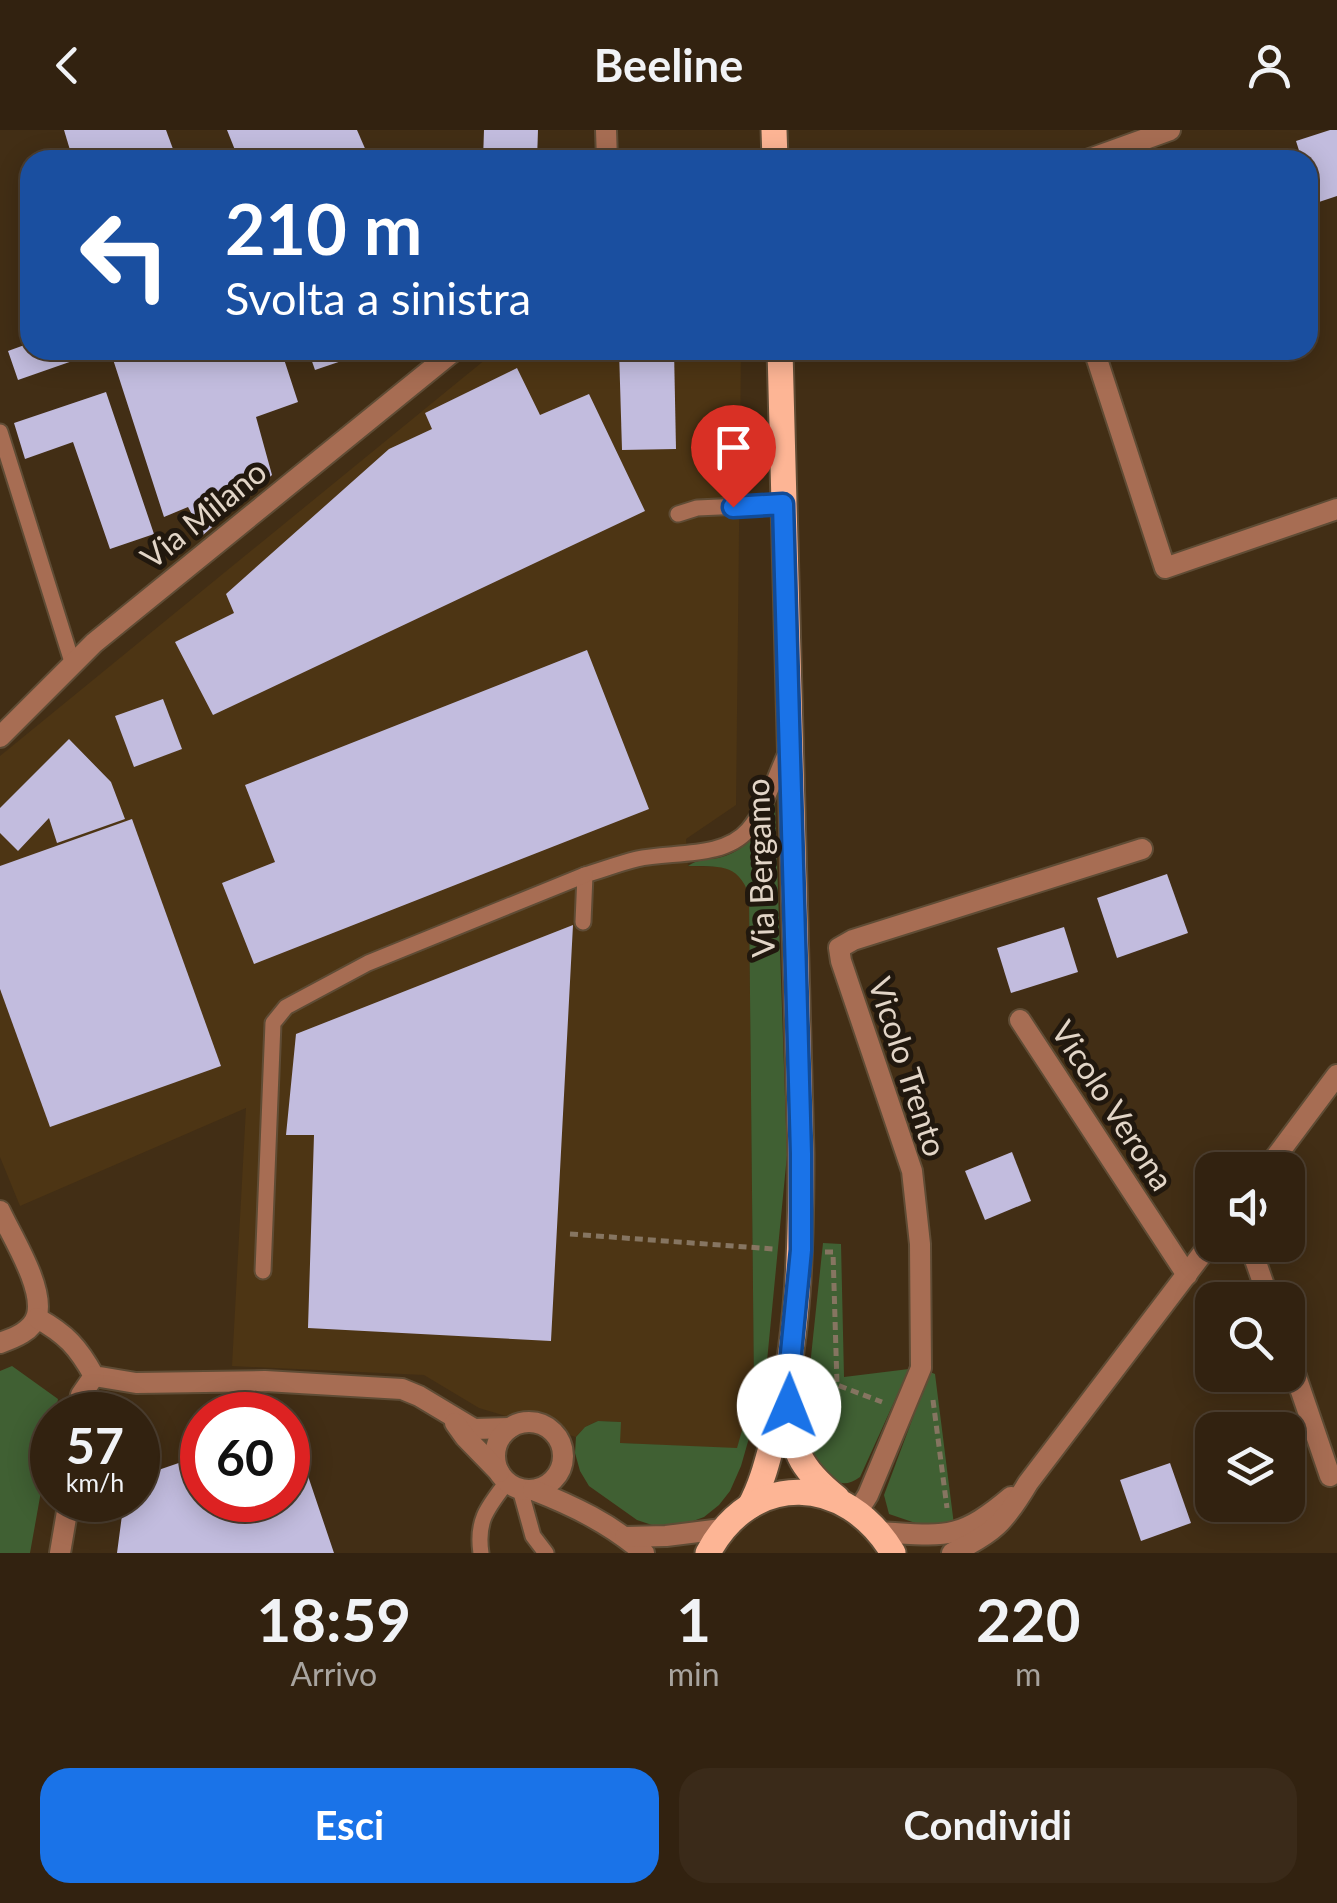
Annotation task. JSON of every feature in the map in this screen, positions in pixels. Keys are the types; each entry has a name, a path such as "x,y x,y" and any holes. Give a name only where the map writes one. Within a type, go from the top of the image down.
{"main road":[{"name":"Via Bergamo","path":"750,1506 761,1485 788,1384 801,1250 780,360"},
{"name":"Via Bergamo","path":"788,1384 797,1451 814,1479 886,1542"},
{"path":"708,1553 722,1529 750,1506 785,1494 804,1492 849,1506"}],"street":[{"path":"1115,150 1170,130"},
{"name":"Via Milano","path":"0,738 94,643 443,360"},
{"path":"1097,360 1165,568 1337,509"},
{"name":"Vicolo Trento","path":"849,1506 868,1495 921,1368 920,1244 912,1171 839,948 852,940 1142,850"},
{"name":"Vicolo Verona","path":"1020,1020 1187,1274"},
{"path":"1279,1152 1337,1075"},
{"path":"0,1211 38,1297 37,1318 26,1331 0,1343"},
{"path":"952,1553 989,1534 1008,1516 1196,1262"},
{"path":"37,1318 62,1332 94,1376 136,1383 265,1380 402,1389 474,1428 510,1428 538,1422 548,1427 561,1444 568,1478 590,1514"},
{"path":"84,1392 94,1376"},
{"path":"1301,1392 1330,1476"},
{"path":"451,1417 465,1437 515,1483 590,1514 644,1553"},
{"path":"510,1428 497,1443 496,1463 515,1483 551,1482 558,1475 563,1456"},
{"path":"886,1542 969,1528 1028,1484"},
{"path":"60,1553 65,1522"},
{"path":"626,1537 722,1529"}],"lane":[{"path":"0,432 73,665"},
{"path":"678,514 698,508 783,504"},
{"path":"263,1271 274,1024 286,1007 368,963 585,876 637,859 730,842 745,834 756,819 790,745"},
{"path":"583,922 585,876"},
{"path":"482,1553 482,1516 515,1483 533,1536 546,1553"}],"shaded area":[{"path":"485,360 741,360 736,805 686,839 688,866 723,867 735,872 744,881 749,895 754,1388 737,1449 620,1443 620,1422 598,1421 576,1437 479,1408 424,1375 232,1366 246,1108 20,1206 0,1157 0,756"}],"green space":[{"path":"775,804 787,1155 765,1382 741,1466 719,1505 704,1517 685,1524 652,1525 637,1520 589,1486 575,1453 576,1437 598,1421 621,1422 620,1443 737,1448 754,1388 749,895 733,872 688,866 738,850 759,830"},
{"path":"823,1243 841,1244 844,1377 909,1369 860,1477 849,1483 839,1483 823,1471 806,1429"},
{"path":"12,1366 48,1392 30,1392 30,1522 36,1522 30,1553 0,1553 0,1371"},
{"path":"930,1372 935,1374 954,1525 930,1528 889,1514 884,1495"}],"building":[{"path":"64,130 166,130 173,150 70,150"},
{"path":"227,130 357,130 366,150 235,150"},
{"path":"484,130 538,130 537,150 483,150"},
{"path":"1337,130 1337,196 1318,202 1318,150 1299,150 1296,141"},
{"path":"20,347 20,360 75,360 18,380 8,351"},
{"path":"113,360 284,360 298,402 256,417 272,475 203,535 188,507 164,517"},
{"path":"312,360 344,360 315,370"},
{"path":"619,360 674,360 676,449 622,450"},
{"path":"517,368 540,415 589,394 645,511 213,715 175,642 234,613 226,594 389,449 432,429 425,413"},
{"path":"106,392 154,534 110,549 73,442 25,459 14,423"},
{"path":"587,650 649,809 254,964 222,883 275,862 245,785"},
{"path":"163,699 182,749 134,767 115,716"},
{"path":"69,739 111,782 125,819 57,843 49,818 18,851 0,833 0,808"},
{"path":"132,819 221,1066 50,1127 0,989 0,866"},
{"path":"1167,874 1188,933 1117,958 1097,898"},
{"path":"573,925 551,1341 308,1328 314,1135 286,1135 296,1034"},
{"path":"1064,927 1078,972 1011,993 997,948"},
{"path":"1012,1152 1031,1201 985,1220 965,1171"},
{"path":"180,1463 180,1522 310,1522 310,1482 334,1553 117,1553 121,1522 160,1522 160,1469"},
{"path":"1170,1463 1191,1523 1141,1541 1120,1480"}],"route":[{"path":"733,507 783,504 801,1154 801,1250 789,1406"}]}
